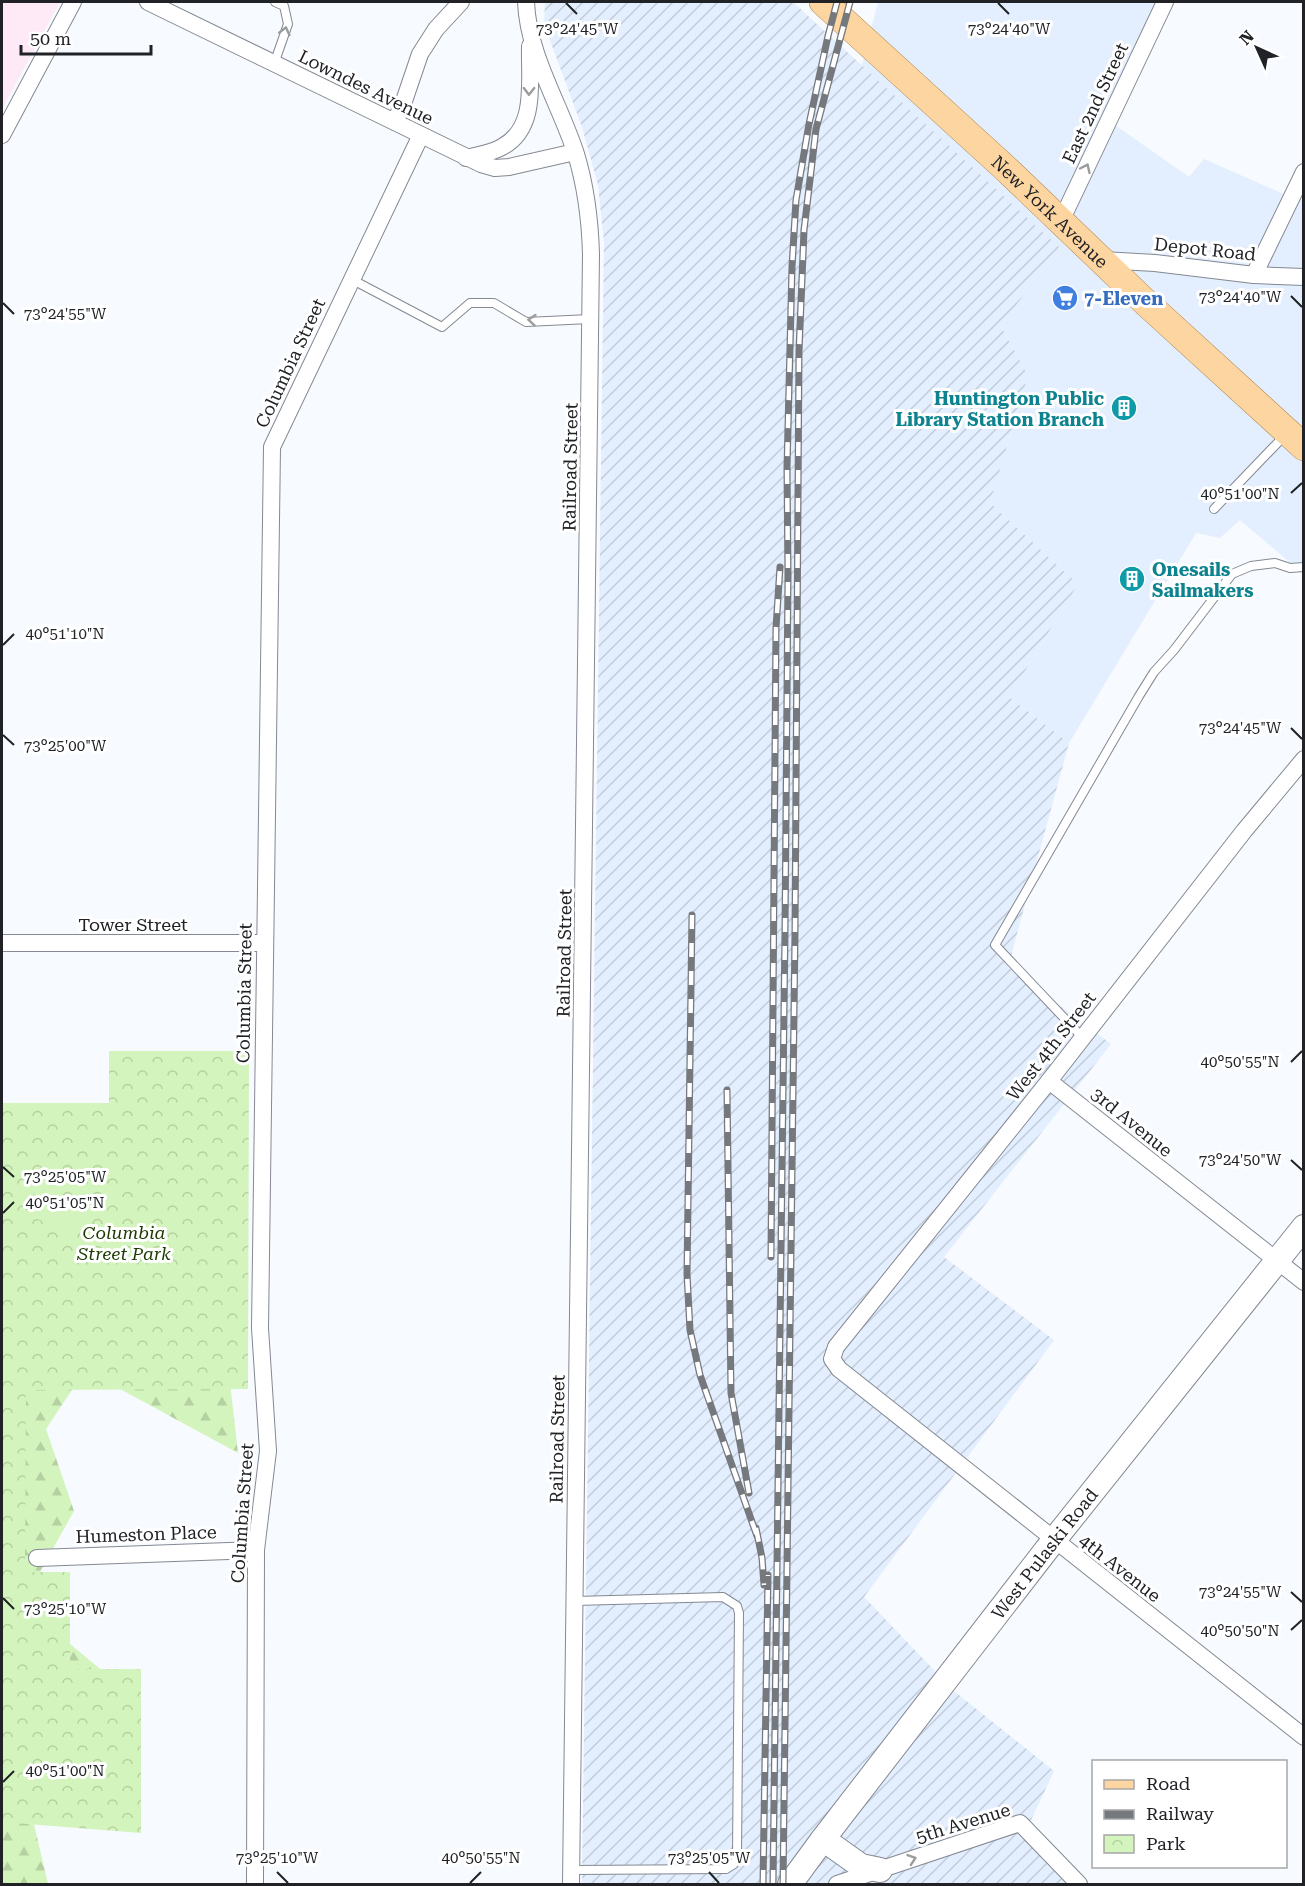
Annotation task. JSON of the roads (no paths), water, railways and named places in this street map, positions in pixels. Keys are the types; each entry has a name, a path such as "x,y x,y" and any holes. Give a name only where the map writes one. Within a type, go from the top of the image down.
{"main road":[{"name":"New York Avenue","path":"823,2 1296,440"},
{"name":"West Pulaski Road","path":"790,1884 1054,1540 1304,1227"},
{"path":"823,1839 861,1866 880,1869"}],"street":[{"path":"2,135 73,2"},
{"name":"Lowndes Avenue","path":"148,2 466,158 495,168 575,152"},
{"path":"395,122 420,54 436,29 461,2"},
{"name":"Railroad Street","path":"466,158 502,148 518,135 525,122 529,107 530,33 526,2"},
{"name":"East 2nd Street","path":"1061,221 1165,2"},
{"name":"Railroad Street","path":"530,33 575,152 584,184 590,220 571,1877"},
{"name":"Columbia Street","path":"255,1884 256,1550 268,1451 260,1328 272,447 421,135"},
{"path":"1254,275 1304,172"},
{"name":"Depot Road","path":"1102,260 1155,263 1254,275 1304,277"},
{"name":"West 4th Street","path":"832,1359 836,1347 1083,1038 1244,831 1304,759"},
{"name":"Tower Street","path":"2,943 264,943"},
{"name":"3rd Avenue","path":"1049,1081 1304,1282"},
{"name":"4th Avenue","path":"832,1359 839,1369 1304,1737"},
{"name":"Humeston Place","path":"37,1558 256,1550"},
{"name":"5th Avenue","path":"837,1884 1020,1823 1078,1884"}],"lane":[{"path":"274,64 288,24 284,6 275,2"},
{"path":"351,279 442,327 470,303 494,303 526,322 590,319"},
{"path":"1214,509 1296,440"},
{"path":"1083,1038 995,945 1154,672 1174,650 1232,574 1251,566 1275,563 1290,568 1304,567"},
{"path":"571,1877 726,1869 734,1864 737,1857 739,1613 737,1606 723,1597 575,1601"}],"railway":[{"path":"773,1884 785,932 787,468 792,267 796,200 809,124 837,2"},
{"path":"783,1884 795,933 799,351 804,230 816,129 850,2"},
{"path":"771,1257 776,628 780,567"},
{"path":"692,915 687,1274 690,1330 700,1375 757,1536"},
{"path":"727,1090 731,1393 749,1493"},
{"path":"756,1528 764,1585"},
{"path":"763,1884 768,1575"}],"place":[{"name":"7-Eleven","path":"1065,298"},
{"name":"Huntington Public Library Station Branch","path":"1124,408"},
{"name":"Onesails Sailmakers","path":"1132,579"}],"park label":[{"name":"Columbia Street Park","path":"124,1242"}]}
